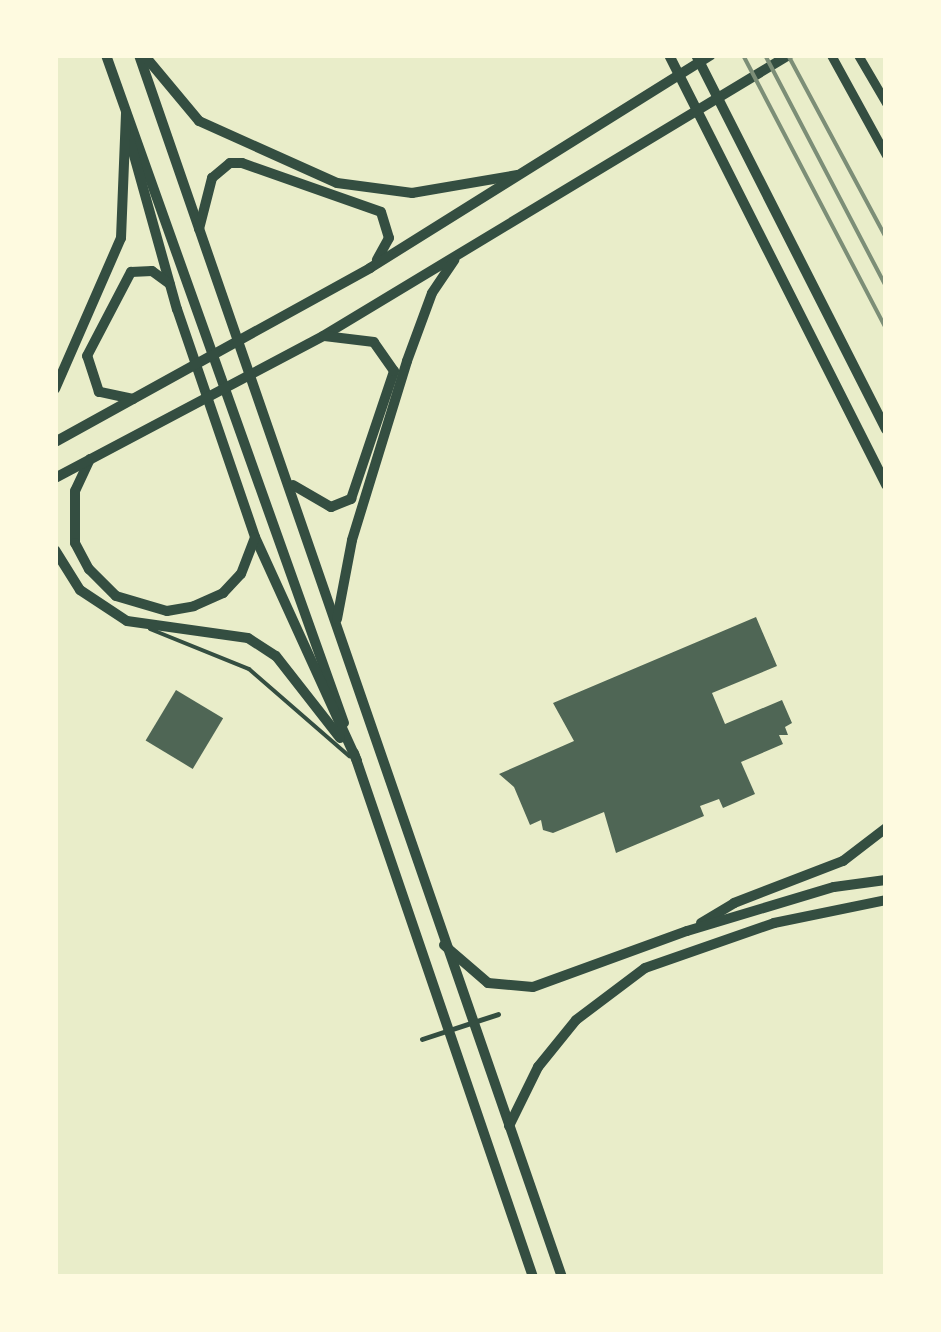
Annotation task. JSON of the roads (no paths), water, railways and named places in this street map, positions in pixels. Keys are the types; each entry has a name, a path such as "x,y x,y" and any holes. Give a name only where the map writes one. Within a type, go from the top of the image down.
{"main road":[{"path":"106,55 356,760 533,1277"},
{"path":"141,55 199,122 337,183 412,193 527,173"},
{"path":"141,55 199,229 293,484 442,943 562,1277"},
{"path":"669,55 886,486"},
{"path":"696,55 886,430"},
{"path":"55,442 370,268 711,55"},
{"path":"55,478 322,336 789,55"},
{"path":"831,55 886,155"},
{"path":"858,55 886,103"},
{"path":"55,389 121,238 126,112"},
{"path":"128,134 171,285 255,537 356,760"},
{"path":"199,229 212,178 230,163 242,163 381,212 388,238 370,268"},
{"path":"337,618 352,540 419,324 454,259"},
{"path":"134,399 100,392 87,370 87,356 131,272 152,271 171,285"},
{"path":"293,484 331,507 351,499 394,371 374,342 322,336"},
{"path":"90,459 75,491 76,543 88,570 116,596 167,611 194,606 222,593 240,574 255,537"},
{"path":"55,550 92,600 140,625 248,638 276,656 356,760"},
{"path":"687,931 734,902 843,861 886,828"},
{"path":"442,943 488,983 533,987 687,931 834,886 886,880"},
{"path":"509,1126 538,1067 576,1020 645,968 774,923 886,900"}],"street":[{"path":"422,1039 498,1014"}],"lane":[{"path":"140,625 242,664 356,760"}],"railway":[{"path":"743,55 886,329"},
{"path":"765,55 886,286"},
{"path":"788,55 886,238"}]}
